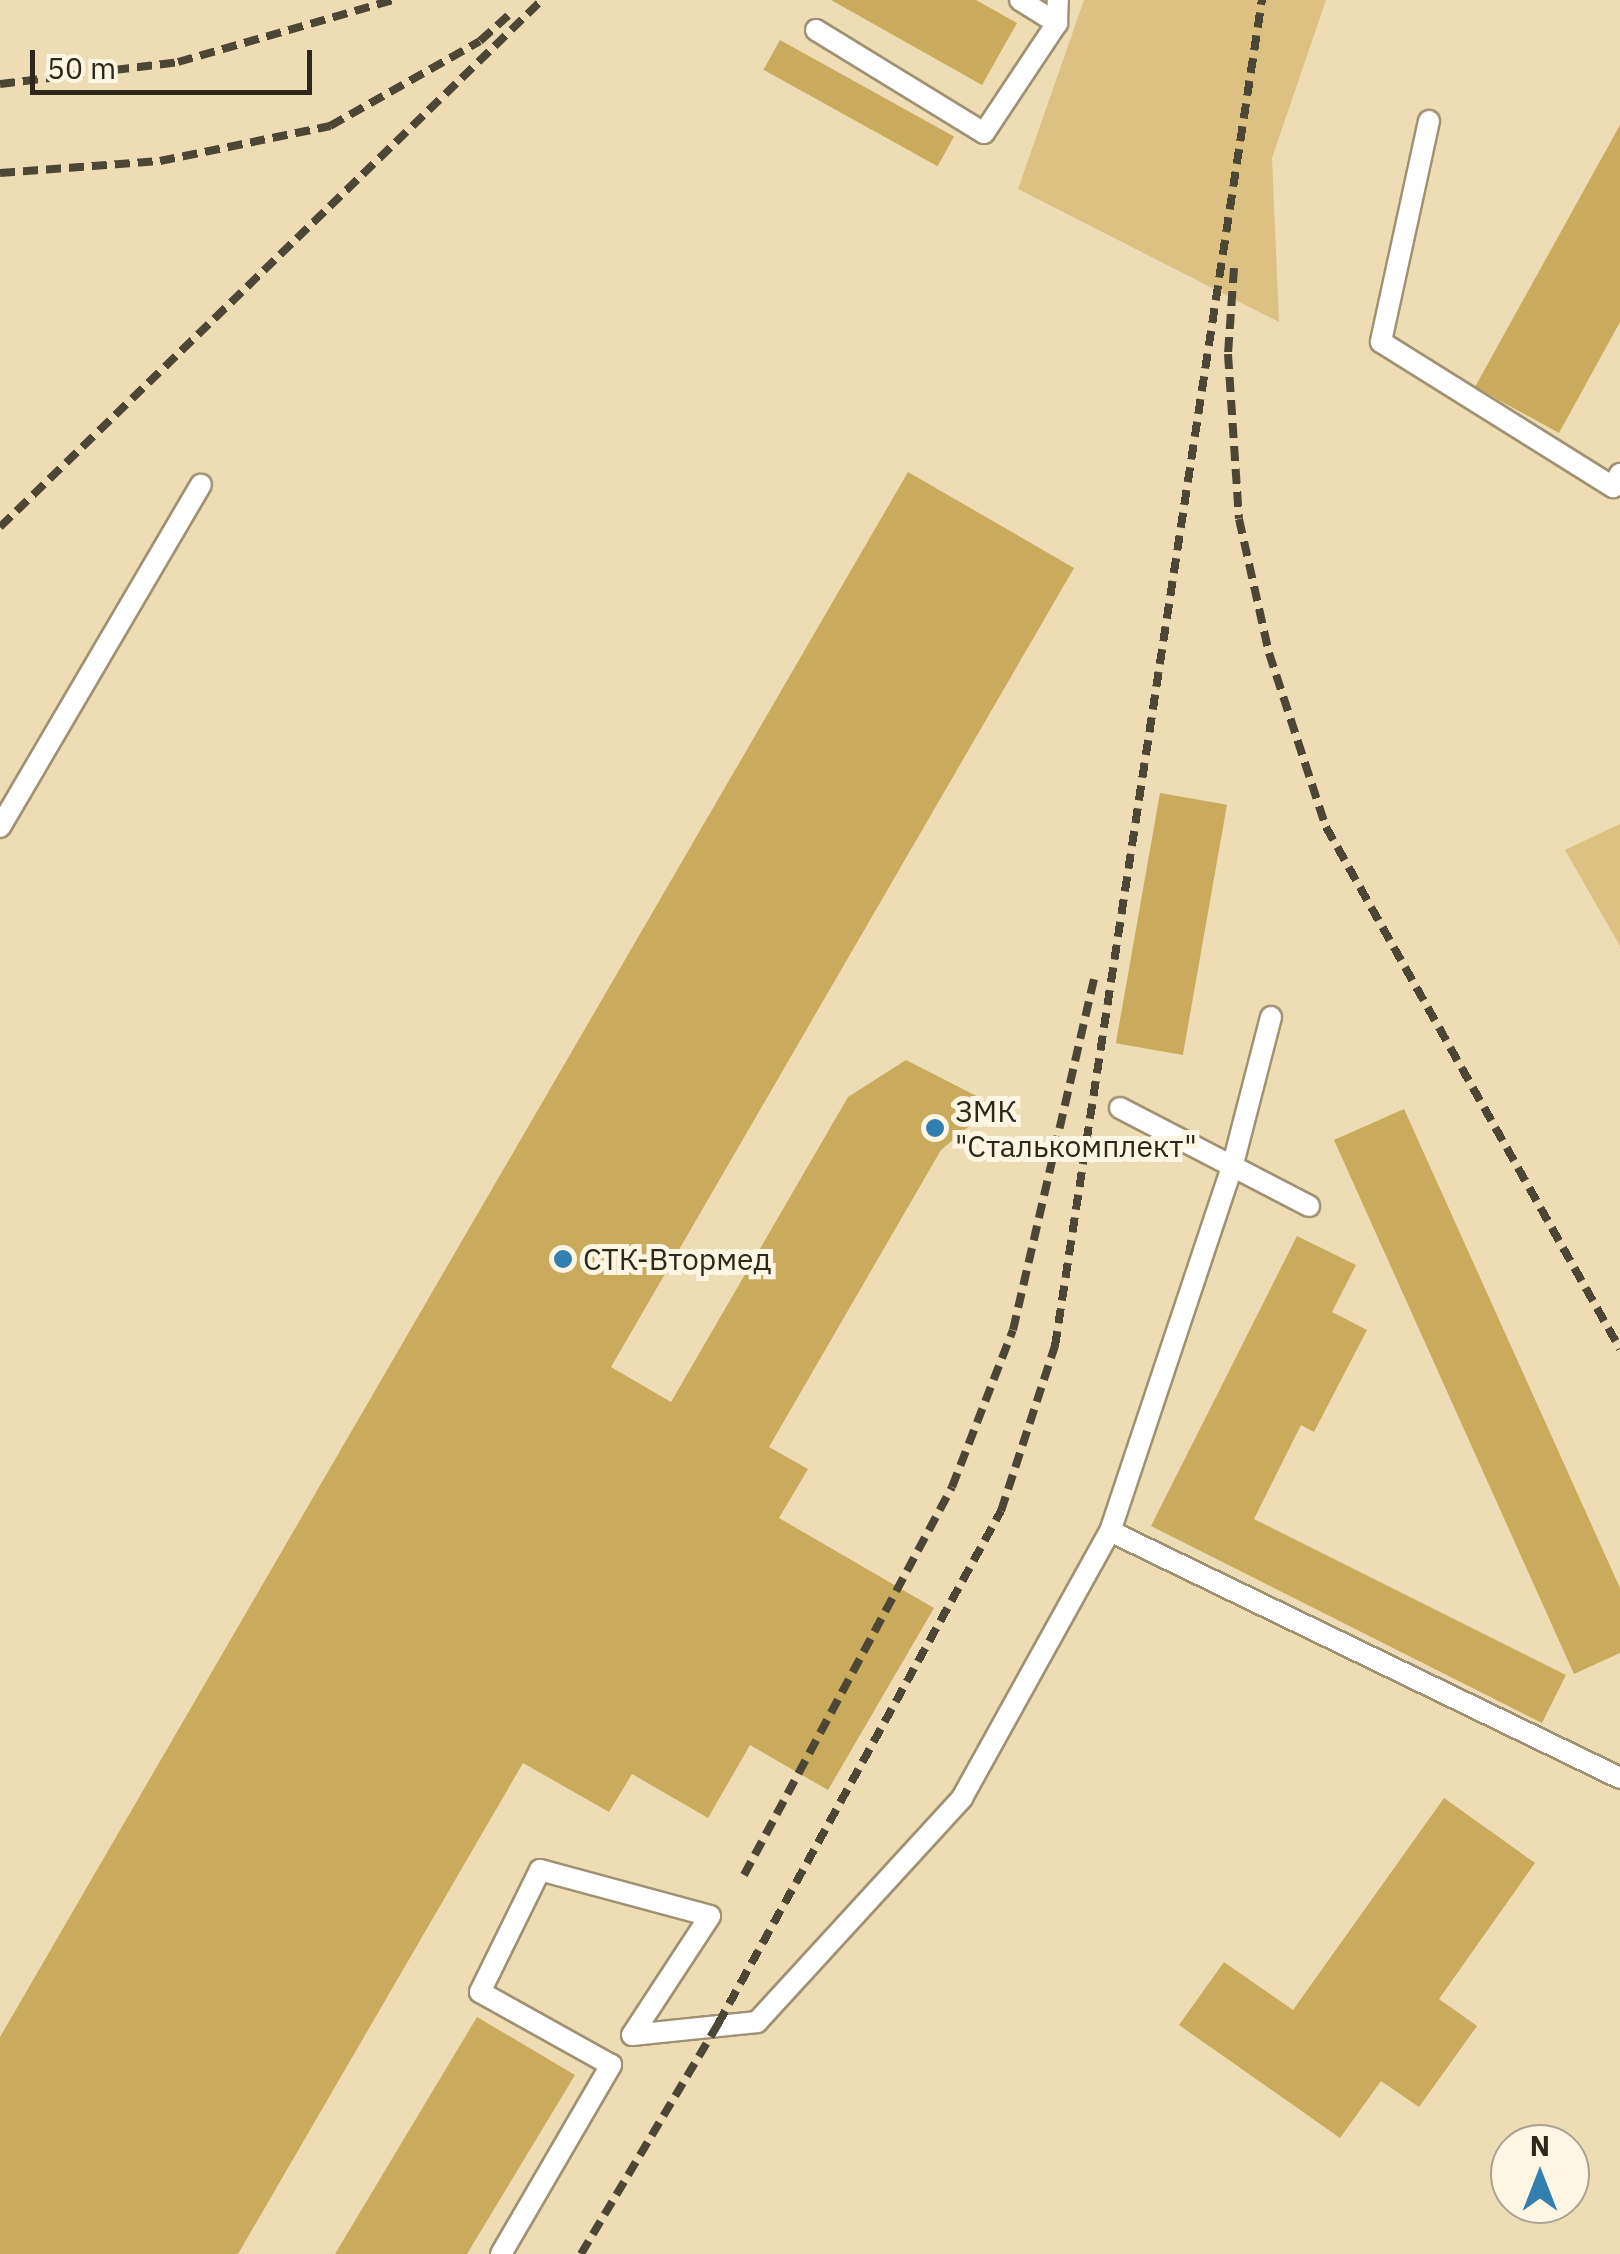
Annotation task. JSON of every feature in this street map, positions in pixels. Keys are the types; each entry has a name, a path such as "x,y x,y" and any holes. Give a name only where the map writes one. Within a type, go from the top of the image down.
{"lane":[{"path":"1020,0 1058,23"},
{"path":"816,30 984,133 1058,23 1058,0"},
{"path":"1429,121 1381,342 1613,487 1620,474"},
{"path":"0,826 201,485"},
{"path":"500,2254 611,2065 480,1992 540,1870 710,1916 632,2035 757,2022 962,1798 1110,1531 1232,1164 1272,1018"},
{"path":"1120,1108 1309,1206"},
{"path":"1110,1531 1620,1778"}],"shaded area":[{"path":"0,0 1620,0 1620,2254 0,2254"},
{"path":"1084,0 1326,0 1272,158 1279,322 1018,189"},
{"path":"1620,824 1620,946 1565,850"}],"building":[{"path":"831,0 976,0 1017,23 982,85"},
{"path":"780,40 954,136 938,166 764,70"},
{"path":"1620,125 1620,322 1559,433 1475,387"},
{"name":"СТК-Втормед","path":"908,472 1074,568 611,1367 671,1402 848,1097 906,1060 994,1105 941,1150 769,1447 808,1469 779,1518 934,1608 828,1790 750,1745 708,1818 632,1774 609,1812 523,1763 238,2254 0,2254 0,2037"},
{"path":"1160,793 1227,805 1183,1055 1116,1043"},
{"path":"1404,1109 1620,1588 1620,1653 1574,1674 1334,1140"},
{"path":"1297,1236 1356,1265 1332,1312 1367,1330 1314,1432 1301,1425 1254,1519 1566,1675 1542,1723 1151,1526"},
{"path":"1444,1798 1535,1863 1439,1999 1477,2026 1419,2107 1381,2081 1340,2138 1179,2025 1224,1962 1293,2010"},
{"path":"477,2017 575,2075 467,2254 335,2254"}],"railway":[{"path":"0,84 178,62 393,0"},
{"path":"0,527 542,0"},
{"path":"581,2254 718,2024 1001,1511 1055,1346 1262,0"},
{"path":"0,173 160,161 330,126 480,41 508,16"},
{"path":"1234,268 1228,354 1239,519 1269,653 1326,827 1620,1349"},
{"path":"744,1875 952,1487 1013,1330 1096,971"}],"place":[{"name":"ЗМК \"Сталькомплект\"","path":"935,1128"},
{"name":"СТК-Втормед","path":"563,1259"}]}
